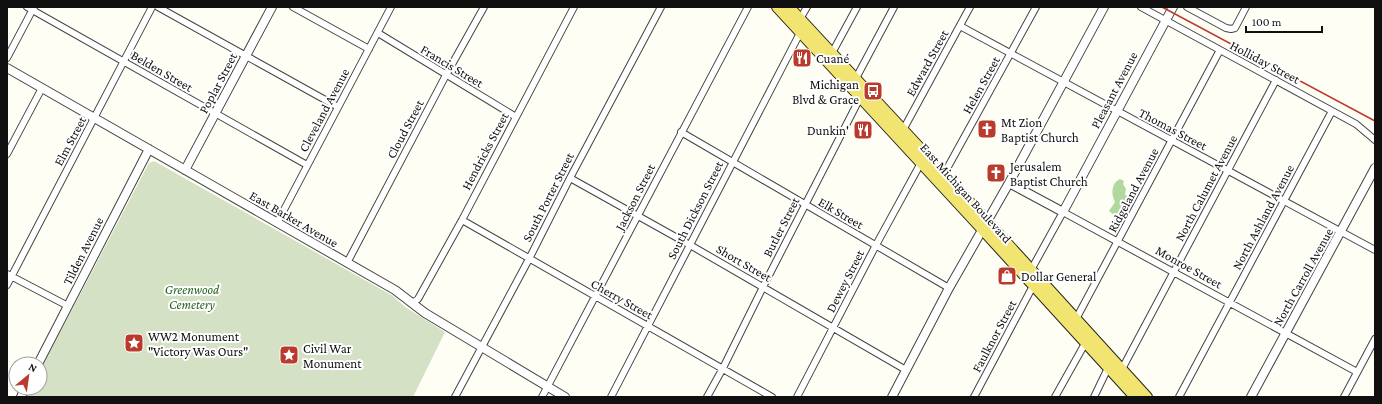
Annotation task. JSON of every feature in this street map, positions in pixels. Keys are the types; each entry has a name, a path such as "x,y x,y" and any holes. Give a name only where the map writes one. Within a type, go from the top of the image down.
{"main road":[{"name":"East Michigan Boulevard","path":"777,7 800,33 903,130 924,160 944,174 1033,286 1088,339 1122,369 1147,397"},
{"name":"East Michigan Boulevard","path":"789,7 832,53 852,82"},
{"name":"East Michigan Boulevard","path":"864,94 984,225 1031,270 1076,319 1108,368 1135,397"}],"street":[{"name":"Elm Street","path":"7,285 9,275 95,118 152,7"},
{"path":"158,7 338,108"},
{"name":"Poplar Street","path":"185,170 272,7"},
{"path":"293,7 369,49"},
{"name":"Cleveland Avenue","path":"277,223 391,7"},
{"name":"Cloud Street","path":"347,263 446,75 484,7"},
{"name":"Hendricks Street","path":"412,303 418,299 462,220 574,7"},
{"name":"South Porter Street","path":"455,397 483,347 570,178 661,7"},
{"name":"Jackson Street","path":"542,397 748,7"},
{"path":"800,19 807,7"},
{"path":"832,53 857,7"},
{"path":"852,82 894,7"},
{"name":"Edward Street","path":"903,130 970,7"},
{"name":"Helen Street","path":"944,174 1036,7"},
{"path":"892,397 949,288 1009,183 1104,7"},
{"name":"Holliday Street","path":"1141,7 1356,124 1375,140"},
{"name":"Pleasant Avenue","path":"1031,270 1173,7"},
{"path":"1187,7 1226,28 1231,29 1235,28 1246,7"},
{"name":"Belden Street","path":"31,8 123,62 307,165"},
{"path":"7,58 31,8"},
{"name":"Thomas Street","path":"960,26 1375,250"},
{"name":"Francis Street","path":"378,33 516,117"},
{"name":"South Dickson Street","path":"611,397 800,33"},
{"name":"Ridgeland Avenue","path":"1076,319 1220,50"},
{"name":"East Barker Avenue","path":"7,68 395,290 425,313 565,397"},
{"name":"North Calumet Avenue","path":"1122,369 1276,80"},
{"path":"7,154 42,88"},
{"name":"Butler Street","path":"707,397 805,204 864,94"},
{"name":"North Ashland Avenue","path":"1179,397 1332,111"},
{"name":"Elk Street","path":"681,132 949,288"},
{"name":"Tilden Avenue","path":"42,356 149,149"},
{"name":"Dewey Street","path":"797,397 876,245 924,160"},
{"name":"North Carroll Avenue","path":"1251,397 1375,168"},
{"name":"Short Street","path":"570,178 834,327 906,370"},
{"name":"Monroe Street","path":"1009,183 1357,372"},
{"name":"Cherry Street","path":"462,220 772,397"},
{"path":"9,275 68,306"},
{"name":"Faulknor Street","path":"974,397 1033,286"},
{"path":"1055,397 1088,339"},
{"path":"1344,397 1375,339"},
{"path":"1094,397 1108,368"}],"green space":[{"name":"Greenwood Cemetery","path":"154,161 393,296 405,307 445,332 413,397 26,397 48,396 48,356 149,163"},
{"path":"1120,179 1124,181 1123,184 1126,189 1125,195 1133,198 1135,202 1127,219 1120,224 1116,224 1115,216 1109,211 1115,202 1112,192 1113,186"}],"railway":[{"path":"1162,7 1375,121"}],"place":[{"name":"Cuané","path":"802,58"},
{"name":"Michigan Blvd & Grace","path":"873,91"},
{"name":"Mt Zion Baptist Church","path":"987,129"},
{"name":"Dunkin'","path":"863,130"},
{"name":"Jerusalem Baptist Church","path":"996,173"},
{"name":"Dollar General","path":"1007,276"},
{"name":"WW2 Monument \"Victory Was Ours\"","path":"134,343"},
{"name":"Civil War Monument","path":"289,355"}]}
